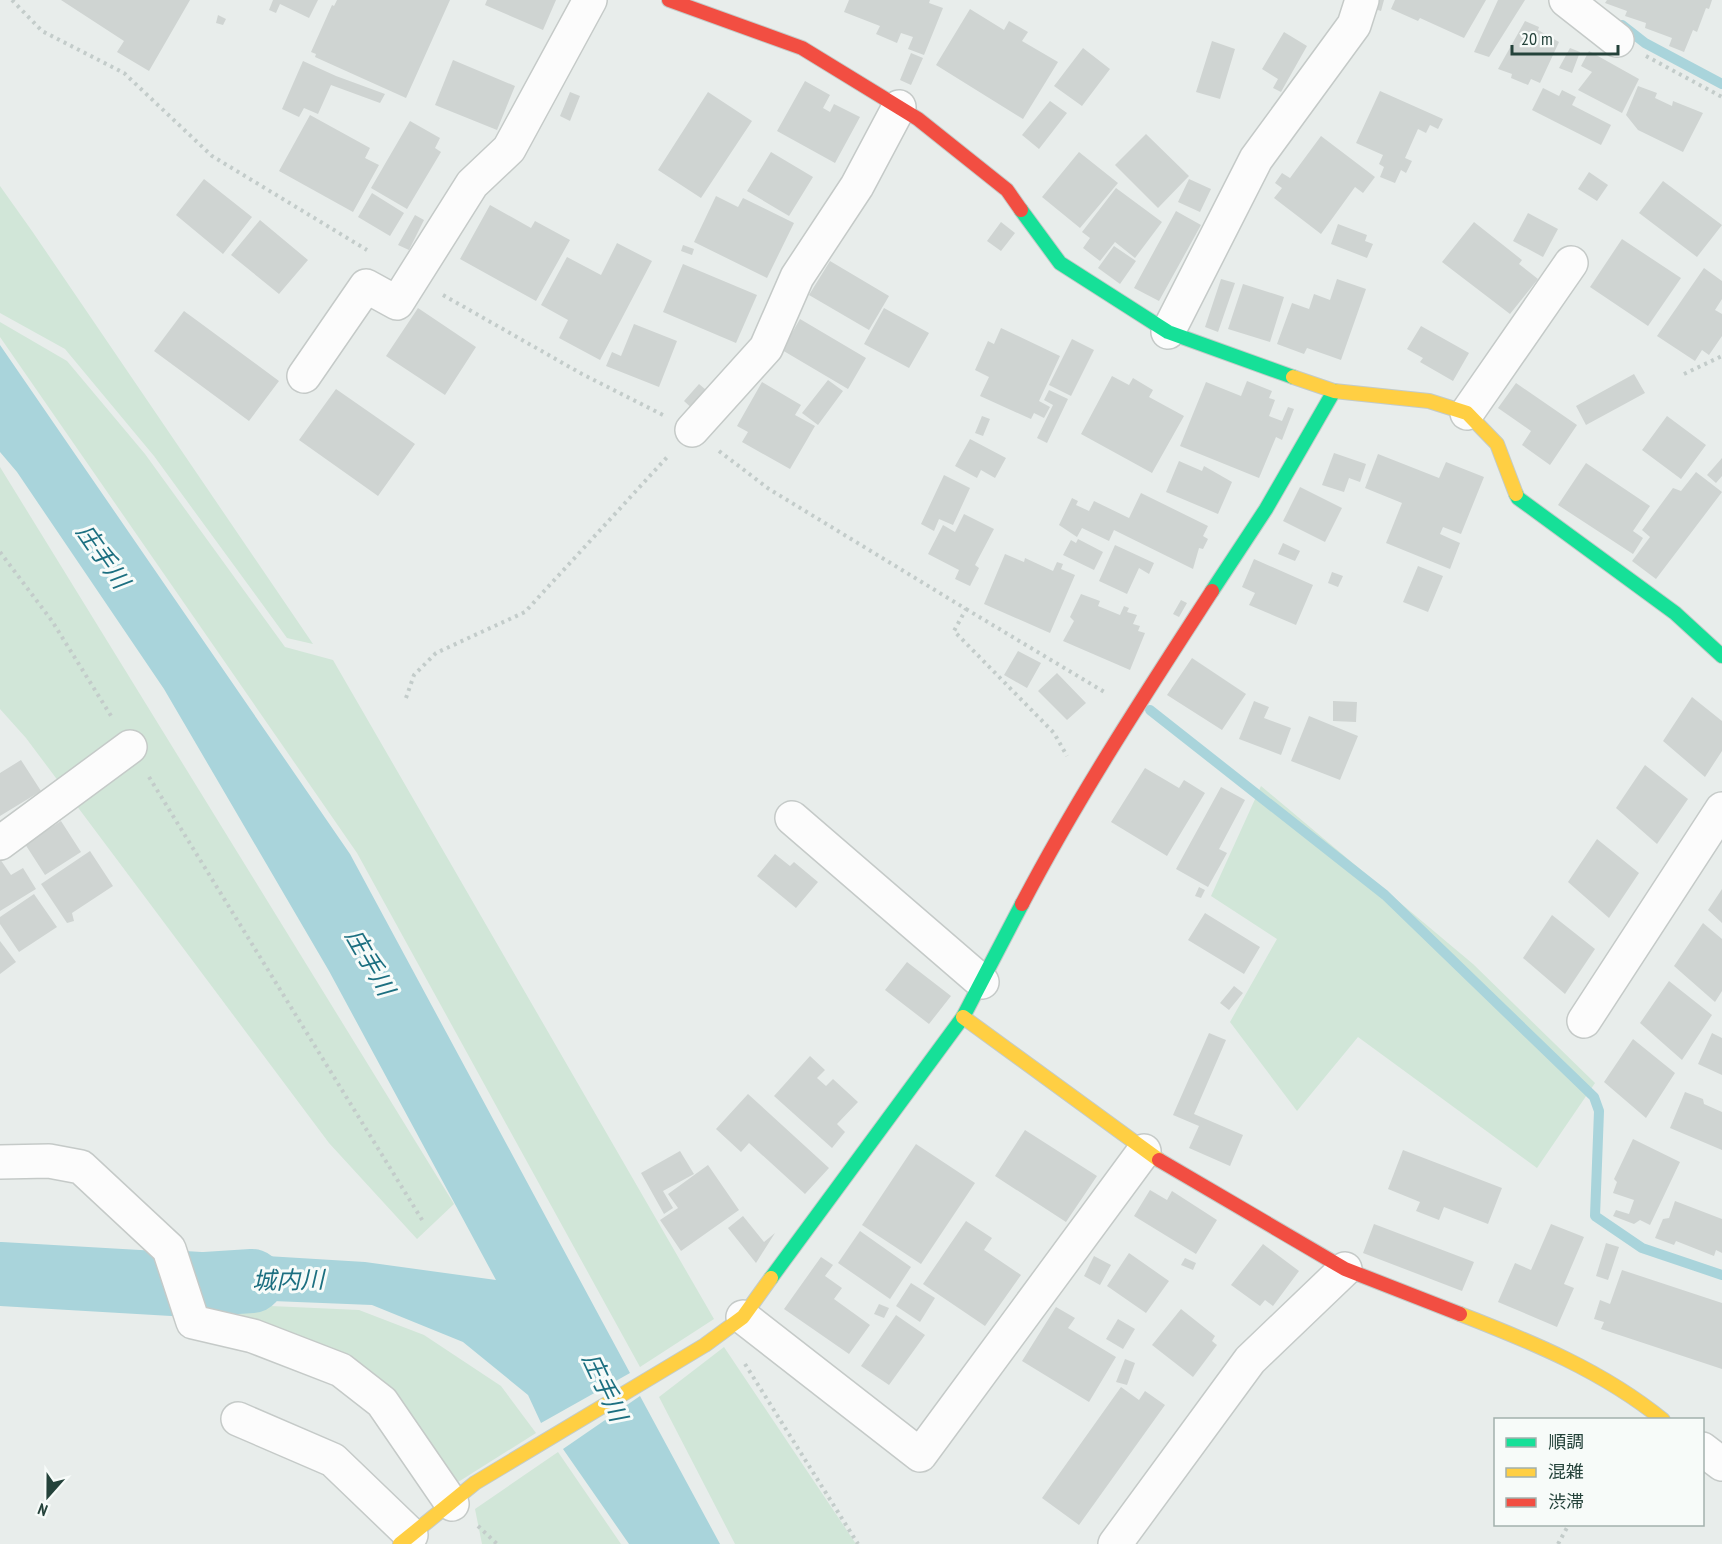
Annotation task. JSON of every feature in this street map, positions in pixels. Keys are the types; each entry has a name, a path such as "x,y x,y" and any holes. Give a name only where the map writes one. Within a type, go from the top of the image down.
{"street":[{"path":"304,376 366,286 397,303 472,184 509,149 590,0"},
{"path":"669,0 802,48 899,107 1007,190 1060,263 1168,332 1334,391 1429,401 1467,413 1497,444 1518,498 1675,613 1722,656"},
{"path":"1168,332 1256,159 1354,25 1362,0"},
{"path":"1566,0 1617,40"},
{"path":"692,430 766,348 797,277 857,186 899,107"},
{"path":"1467,413 1571,263"},
{"path":"238,1419 333,1460 405,1540 463,1494 705,1345 734,1324 963,1017 1053,845 1134,711 1266,509 1334,391"},
{"path":"0,843 130,747"},
{"path":"1584,1021 1722,809"},
{"path":"792,818 982,982"},
{"path":"963,1017 1144,1151 1345,1269 1551,1350 1641,1402 1662,1418"},
{"path":"734,1324 920,1455 1144,1151"},
{"path":"0,1162 48,1161 81,1167 169,1249 193,1322 253,1336 341,1370 382,1402 463,1494"},
{"path":"1115,1544 1250,1360 1345,1269"},
{"path":"1704,1450 1722,1464"}],"path":[{"path":"12,0 42,31 124,73 212,156 413,277 582,374 692,430 769,489 1134,711"},
{"path":"1617,40 1722,97"},
{"path":"1684,374 1722,356"},
{"path":"406,698 414,675 436,653 525,612 692,430"},
{"path":"0,552 52,621 424,1223"},
{"path":"966,609 954,631 1054,733 1086,791"},
{"path":"734,1324 858,1544"},
{"path":"1558,1544 1568,1526"}],"green space":[{"path":"0,186 313,644 287,638 154,456 65,349 0,313"},
{"path":"0,322 67,361 145,454 285,647 333,660 714,1319 640,1367 357,853 0,337"},
{"path":"0,467 454,1204 417,1239 329,1143 26,738 0,709"},
{"path":"1261,786 1473,964 1595,1083 1537,1168 1358,1037 1297,1111 1230,1022 1277,939 1211,896"},
{"path":"202,1303 359,1310 424,1335 501,1386 536,1433 455,1484 394,1403 213,1314"},
{"path":"724,1347 856,1544 735,1544 659,1397"},
{"path":"558,1452 621,1544 482,1544 475,1509"}],"water":[{"name":"庄手川","path":"0,345 350,854 630,1373 541,1423 528,1395 463,1342 372,1305 195,1298 185,1251 365,1262 496,1280 329,971 164,689 17,472 0,452"},
{"path":"640,1396 720,1544 629,1544 563,1449"}],"building":[{"path":"61,0 190,0 149,71 117,52 124,41"},
{"path":"273,0 318,0 309,18 280,4 276,13 269,10"},
{"path":"337,0 450,0 406,98 315,57 316,54 311,52 332,5 334,6"},
{"path":"487,0 556,0 543,30 485,5"},
{"path":"849,0 930,0 929,3 943,8 924,55 908,49 913,37 901,33 897,43 876,34 880,26 844,12"},
{"path":"1378,0 1384,0 1381,11 1375,9"},
{"path":"1395,0 1486,0 1464,38 1420,18 1418,21 1391,9"},
{"path":"1498,0 1525,0 1489,57 1474,52"},
{"path":"1607,0 1712,0 1709,9 1706,8 1697,32 1693,30 1684,52 1669,46 1672,38 1645,28 1646,23 1625,16 1627,11 1605,3"},
{"path":"970,9 1004,30 1009,21 1028,32 1022,41 1058,62 1023,119 936,65"},
{"path":"218,15 226,19 223,25 216,23"},
{"path":"1525,21 1539,27 1538,30 1559,42 1540,83 1531,79 1528,85 1511,78 1512,74 1498,69"},
{"path":"1284,32 1307,46 1281,92 1273,88 1278,79 1262,69"},
{"path":"1212,41 1235,49 1220,99 1196,92"},
{"path":"1083,48 1110,69 1082,106 1054,86"},
{"path":"1570,48 1580,52 1572,73 1559,68"},
{"path":"1589,51 1639,79 1622,113 1578,90 1592,72 1581,66"},
{"path":"911,53 923,58 911,85 900,80"},
{"path":"453,60 515,86 497,130 435,105"},
{"path":"303,61 385,94 380,103 331,85 318,114 304,108 299,117 282,109"},
{"path":"805,81 830,95 823,108 830,112 834,104 860,117 835,163 777,131"},
{"path":"1638,86 1657,93 1655,98 1672,106 1673,101 1703,113 1683,152 1638,130 1626,115"},
{"path":"1543,88 1559,96 1562,90 1576,97 1572,105 1611,125 1601,145 1532,110"},
{"path":"1380,91 1443,119 1438,129 1430,125 1426,133 1418,129 1405,158 1412,161 1406,173 1401,170 1395,183 1380,177 1384,167 1379,164 1383,155 1356,143"},
{"path":"570,92 580,96 570,121 560,116"},
{"path":"708,92 752,121 701,198 658,170"},
{"path":"1050,101 1067,113 1039,149 1022,135"},
{"path":"310,115 370,148 365,158 379,165 353,212 279,171"},
{"path":"410,121 440,138 435,148 441,152 407,209 371,188"},
{"path":"1146,134 1189,176 1158,208 1115,165"},
{"path":"1321,136 1375,177 1363,193 1355,187 1321,234 1274,198 1282,188 1275,183 1282,173 1290,178"},
{"path":"771,152 813,177 789,216 747,191"},
{"path":"1079,152 1118,183 1080,228 1042,197"},
{"path":"1589,172 1608,185 1597,201 1578,189"},
{"path":"204,179 252,217 223,254 176,215"},
{"path":"1189,179 1211,189 1200,212 1178,202"},
{"path":"1663,181 1722,225 1697,257 1639,213"},
{"path":"1116,188 1162,222 1135,258 1115,242 1100,261 1083,248 1090,238 1082,232"},
{"path":"372,193 404,213 390,236 358,217"},
{"path":"716,196 738,207 743,198 794,223 767,278 694,242"},
{"path":"490,205 531,228 535,221 570,240 536,301 460,259"},
{"path":"1176,211 1201,225 1159,301 1134,288"},
{"path":"1528,213 1558,229 1543,257 1513,241"},
{"path":"415,215 424,220 409,250 398,245"},
{"path":"260,220 308,260 279,294 231,255"},
{"path":"1001,222 1015,233 1001,251 987,241"},
{"path":"1474,222 1522,260 1519,264 1538,279 1510,314 1442,262"},
{"path":"1338,224 1367,235 1365,241 1373,244 1367,258 1331,244"},
{"path":"1622,239 1681,278 1648,326 1590,287"},
{"path":"617,243 652,261 600,360 559,338 568,320 541,305 567,257 601,275"},
{"path":"683,245 694,249 692,255 681,251"},
{"path":"1114,246 1136,261 1120,284 1098,268"},
{"path":"830,261 889,296 869,330 809,295"},
{"path":"683,264 757,295 736,343 663,312"},
{"path":"1704,268 1722,281 1722,299 1715,310 1722,314 1722,336 1709,355 1702,350 1695,361 1657,336"},
{"path":"1221,279 1235,283 1218,332 1205,327"},
{"path":"1337,279 1366,289 1341,360 1307,348 1304,354 1277,344 1292,303 1309,309 1314,294 1330,300"},
{"path":"1243,284 1284,297 1270,342 1228,329"},
{"path":"418,308 476,347 445,395 386,356"},
{"path":"884,308 929,333 909,368 864,344"},
{"path":"184,311 279,381 249,421 154,351"},
{"path":"800,319 866,358 848,389 782,350"},
{"path":"634,324 677,341 659,387 606,366 612,352 621,356"},
{"path":"1421,326 1469,353 1453,381 1420,362 1423,358 1407,349"},
{"path":"1001,328 1060,356 1039,401 1050,407 1044,418 1034,413 1031,419 980,396 989,377 975,370 988,341 994,344"},
{"path":"1072,339 1094,350 1071,396 1049,385"},
{"path":"1634,374 1645,393 1586,425 1576,406"},
{"path":"1112,376 1129,385 1133,378 1153,390 1149,397 1184,416 1152,473 1081,434"},
{"path":"828,380 843,391 818,425 802,413"},
{"path":"1247,381 1272,391 1269,398 1275,400 1269,416 1282,421 1288,407 1294,409 1282,440 1276,437 1259,478 1180,446 1206,382 1241,396"},
{"path":"762,382 801,405 795,415 815,426 790,469 742,442 748,432 737,426"},
{"path":"1516,383 1577,425 1550,465 1522,445 1531,431 1498,408"},
{"path":"699,384 712,395 697,413 684,401"},
{"path":"336,389 415,444 378,496 299,440"},
{"path":"1049,390 1068,399 1047,443 1037,438 1053,405 1044,400"},
{"path":"982,416 990,419 983,436 975,433"},
{"path":"1667,416 1706,445 1681,479 1642,450"},
{"path":"970,439 1006,458 995,478 981,470 977,478 955,466"},
{"path":"1334,453 1366,464 1360,482 1349,478 1344,492 1322,485"},
{"path":"1378,454 1439,478 1446,462 1484,477 1461,534 1443,527 1440,534 1460,543 1450,569 1386,543 1402,503 1365,488"},
{"path":"1722,458 1722,476 1716,483 1707,475"},
{"path":"1179,461 1202,471 1204,466 1232,482 1218,514 1166,492"},
{"path":"1586,463 1650,506 1633,531 1643,538 1633,554 1558,505"},
{"path":"1696,472 1722,492 1656,579 1632,561 1650,537 1642,530 1673,488 1681,491"},
{"path":"944,475 970,488 953,525 939,519 934,531 921,524"},
{"path":"1300,487 1342,508 1325,542 1283,521"},
{"path":"1141,493 1208,526 1203,536 1208,539 1203,549 1199,548 1193,569 1114,530 1109,541 1082,528 1077,537 1059,525 1072,498 1078,501 1076,505 1089,511 1094,501 1129,518"},
{"path":"964,514 994,529 975,565 979,568 970,586 955,579 959,570 928,554 943,525 955,532"},
{"path":"1078,539 1103,552 1094,570 1063,555 1071,540 1076,543"},
{"path":"1283,543 1300,551 1295,561 1278,554"},
{"path":"1115,545 1154,563 1149,574 1139,568 1127,594 1099,581"},
{"path":"1005,554 1024,562 1025,558 1053,571 1057,562 1063,564 1061,569 1075,575 1050,633 984,604"},
{"path":"1254,559 1313,585 1296,625 1249,605 1255,593 1242,587"},
{"path":"1418,566 1443,576 1428,612 1403,602"},
{"path":"1332,572 1343,576 1338,587 1328,583"},
{"path":"1081,594 1100,601 1098,606 1120,615 1124,606 1129,608 1127,612 1137,615 1133,624 1140,626 1138,631 1145,633 1130,670 1063,641 1074,621 1070,617"},
{"path":"1181,600 1187,603 1179,617 1173,614"},
{"path":"1018,651 1041,663 1027,688 1004,675"},
{"path":"1192,658 1246,694 1222,730 1167,695"},
{"path":"1057,673 1086,703 1067,720 1038,691"},
{"path":"1692,697 1722,721 1722,751 1705,777 1663,741"},
{"path":"1254,701 1269,707 1264,718 1291,728 1281,755 1239,739"},
{"path":"1333,701 1357,702 1356,722 1333,721"},
{"path":"1309,716 1358,736 1340,780 1291,761"},
{"path":"21,760 41,791 0,816 0,773"},
{"path":"1645,765 1688,799 1657,844 1616,808"},
{"path":"1145,768 1179,788 1184,780 1205,793 1167,856 1111,822"},
{"path":"1221,787 1245,800 1219,849 1227,853 1208,887 1176,869"},
{"path":"61,821 81,852 45,875 25,844"},
{"path":"1597,839 1639,873 1609,918 1568,882"},
{"path":"90,851 113,886 72,913 74,921 67,923 41,884"},
{"path":"775,854 790,866 794,862 818,882 796,908 757,876"},
{"path":"0,859 11,875 23,868 36,889 0,911"},
{"path":"1199,887 1205,890 1201,898 1195,896"},
{"path":"1722,889 1722,923 1708,910"},
{"path":"34,894 57,927 19,952 0,924 0,917"},
{"path":"1205,913 1260,947 1244,974 1188,940"},
{"path":"1552,915 1595,949 1565,994 1523,958"},
{"path":"1703,923 1722,939 1722,991 1715,1002 1674,966"},
{"path":"0,941 16,962 0,974"},
{"path":"907,962 951,996 929,1024 885,990"},
{"path":"1669,981 1712,1015 1682,1060 1640,1023"},
{"path":"1234,986 1243,993 1229,1010 1220,1003"},
{"path":"1209,1033 1226,1040 1194,1114 1243,1135 1230,1166 1189,1148 1199,1126 1173,1115"},
{"path":"1712,1033 1722,1038 1722,1075 1698,1064"},
{"path":"1633,1039 1675,1073 1646,1118 1604,1082"},
{"path":"810,1056 825,1070 817,1078 826,1086 833,1079 858,1102 837,1124 845,1132 832,1148 774,1096"},
{"path":"1685,1092 1703,1099 1704,1104 1722,1112 1722,1150 1670,1128"},
{"path":"748,1094 829,1168 805,1194 749,1143 741,1152 716,1129"},
{"path":"1025,1130 1097,1176 1066,1222 995,1176"},
{"path":"1633,1139 1680,1162 1650,1225 1640,1220 1634,1224 1613,1216 1616,1210 1629,1214 1634,1200 1613,1193 1617,1182 1614,1179"},
{"path":"916,1144 975,1183 921,1264 862,1225"},
{"path":"1403,1150 1502,1188 1488,1224 1444,1207 1439,1220 1416,1211 1420,1202 1388,1189"},
{"path":"680,1151 694,1174 663,1191 673,1208 664,1214 641,1173"},
{"path":"708,1165 739,1210 681,1251 660,1220 678,1208 668,1194"},
{"path":"1150,1190 1167,1200 1172,1191 1217,1220 1196,1254 1134,1216"},
{"path":"1675,1201 1722,1219 1722,1253 1716,1250 1714,1256 1676,1241 1674,1245 1655,1238 1663,1219 1669,1218"},
{"path":"743,1216 764,1242 775,1233 756,1263 728,1228"},
{"path":"966,1221 992,1238 984,1250 1021,1275 985,1326 923,1284"},
{"path":"1374,1224 1474,1262 1462,1291 1363,1253"},
{"path":"1551,1224 1584,1237 1564,1284 1574,1288 1557,1327 1498,1302 1515,1263 1531,1270"},
{"path":"860,1231 911,1267 890,1299 838,1263"},
{"path":"1606,1243 1619,1247 1608,1280 1596,1276"},
{"path":"1263,1244 1299,1271 1273,1306 1265,1300 1260,1306 1231,1285"},
{"path":"1129,1253 1169,1281 1146,1313 1107,1286"},
{"path":"1094,1256 1111,1265 1100,1285 1084,1276"},
{"path":"821,1257 833,1265 825,1276 842,1288 834,1299 870,1325 849,1354 784,1309"},
{"path":"1185,1258 1196,1263 1193,1270 1181,1265"},
{"path":"1622,1270 1722,1303 1722,1369 1601,1329 1604,1322 1594,1319 1600,1300 1610,1304"},
{"path":"911,1283 935,1298 920,1322 896,1306"},
{"path":"879,1304 889,1308 884,1318 874,1314"},
{"path":"1056,1307 1075,1318 1068,1328 1116,1357 1089,1402 1022,1361"},
{"path":"1181,1309 1215,1336 1212,1341 1217,1345 1193,1377 1152,1345"},
{"path":"896,1315 925,1335 889,1385 861,1366"},
{"path":"1118,1319 1135,1329 1123,1349 1106,1339"},
{"path":"1125,1359 1135,1363 1127,1385 1116,1382"},
{"path":"1121,1387 1139,1400 1145,1391 1165,1405 1079,1525 1042,1498"}],"waterway":[{"path":"1622,25 1645,43 1722,84"},
{"path":"1150,710 1385,895 1594,1097 1599,1111 1595,1216 1642,1248 1722,1275"},
{"name":"城内川","path":"0,1274 190,1285 252,1281"}],"traffic: fast":[{"path":"1021,210 1060,263 1168,332 1293,377"},
{"path":"1212,591 1266,509 1334,391"},
{"path":"1516,494 1518,498 1675,613 1722,656"},
{"path":"771,1278 963,1017 1022,904"}],"traffic: slow":[{"path":"1293,377 1334,391 1429,401 1467,413 1497,444 1516,494"},
{"path":"963,1017 1159,1160"},
{"path":"400,1544 475,1483 705,1345 743,1317 771,1278"},
{"path":"1460,1314 1566,1359 1616,1387 1660,1418"}],"traffic: jam":[{"path":"669,0 802,48 918,119 1007,190 1021,210"},
{"path":"1022,904 1090,784 1212,591"},
{"path":"1159,1160 1345,1269 1460,1314"}]}
